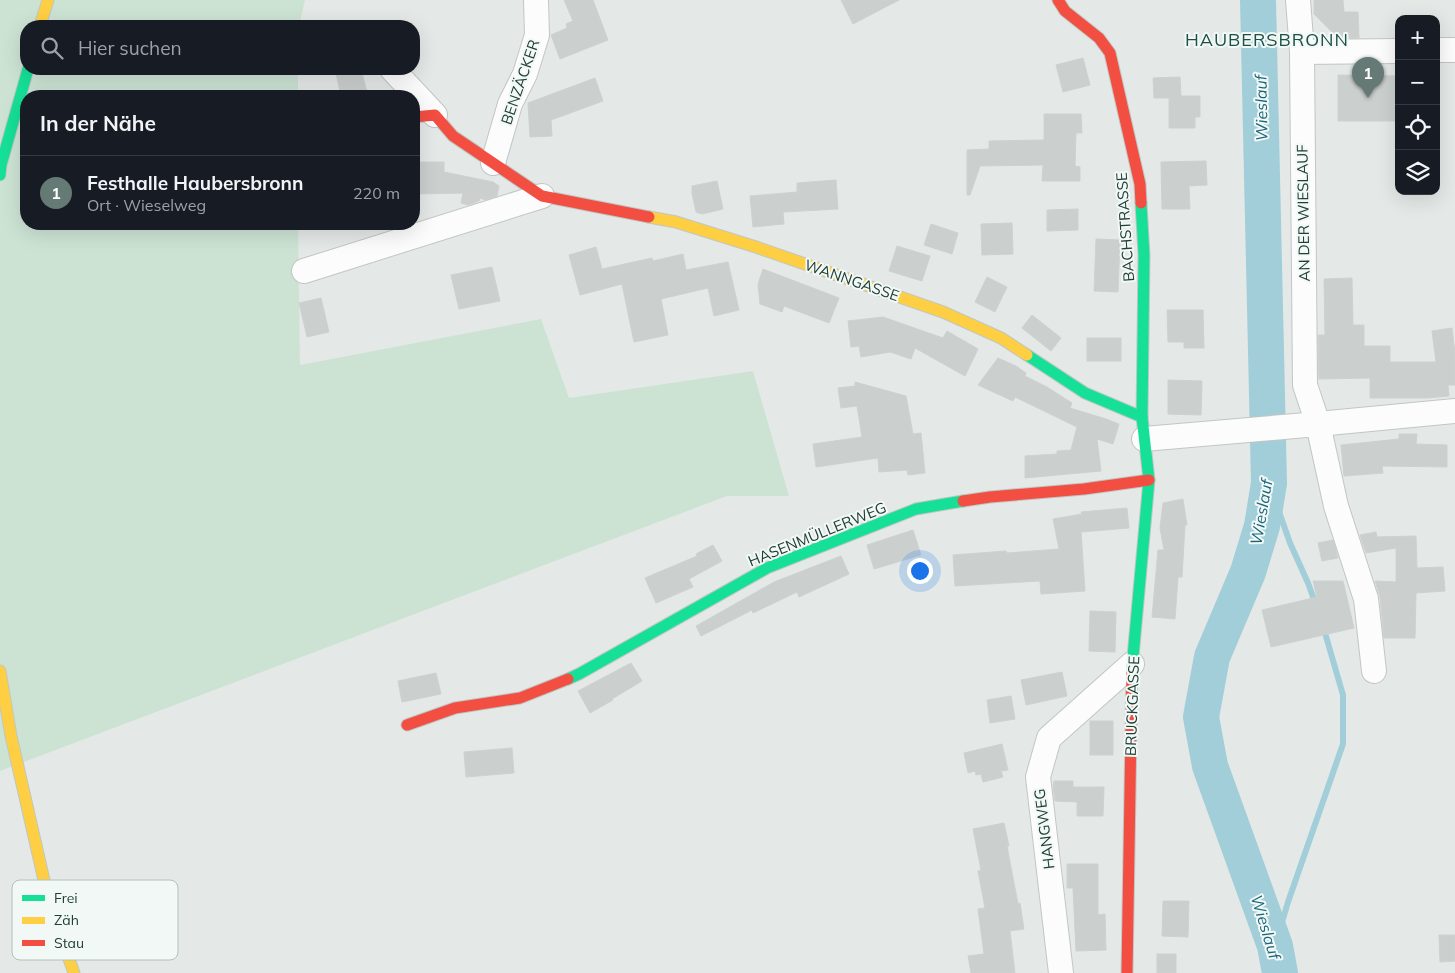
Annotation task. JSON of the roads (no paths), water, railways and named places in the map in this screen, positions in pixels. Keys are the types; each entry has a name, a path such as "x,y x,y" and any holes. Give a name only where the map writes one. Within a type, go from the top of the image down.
{"street":[{"path":"42,20 48,0"},
{"name":"BENZÄCKER","path":"493,163 510,104 525,74 537,35 536,0"},
{"name":"BACHSTRASSE","path":"1058,0 1066,10 1098,38 1110,53 1140,184 1144,255 1143,428"},
{"name":"AN DER WIESLAUF","path":"1298,0 1302,52 1305,385 1310,425"},
{"path":"1440,50 1455,50"},
{"path":"1302,52 1395,51"},
{"path":"22,90 26,75"},
{"path":"396,75 406,90"},
{"path":"0,175 1,165 20,97"},
{"name":"WANNGASSE","path":"424,116 542,196 676,222 756,247 943,312 1001,338 1143,428"},
{"name":"WANNGASSE","path":"304,271 542,196"},
{"path":"1143,428 1228,432 1455,411"},
{"path":"1310,425 1366,599 1374,671"},
{"name":"BRUCKGASSE","path":"1127,973 1132,664 1148,480 1143,428"},
{"name":"HASENMÜLLERWEG","path":"407,724 455,708 520,698 579,674 767,568 916,509 990,497 1084,489 1148,480"},
{"name":"HANGWEG","path":"1061,973 1038,777 1049,738 1132,664"},
{"path":"0,671 12,736 44,880"},
{"path":"69,960 74,973"}],"waterway":[{"name":"Wieslauf","path":"1258,0 1269,483 1262,526 1248,572 1212,657 1201,717 1210,766 1275,946 1280,973"},
{"path":"1269,483 1290,543 1316,605"},
{"path":"1275,946 1288,902 1343,744 1343,695 1323,626"}],"place":[{"name":"Festhalle Haubersbronn","path":"1368,98"}],"district":[{"name":"HAUBERSBRONN","path":"1267,39"}]}
